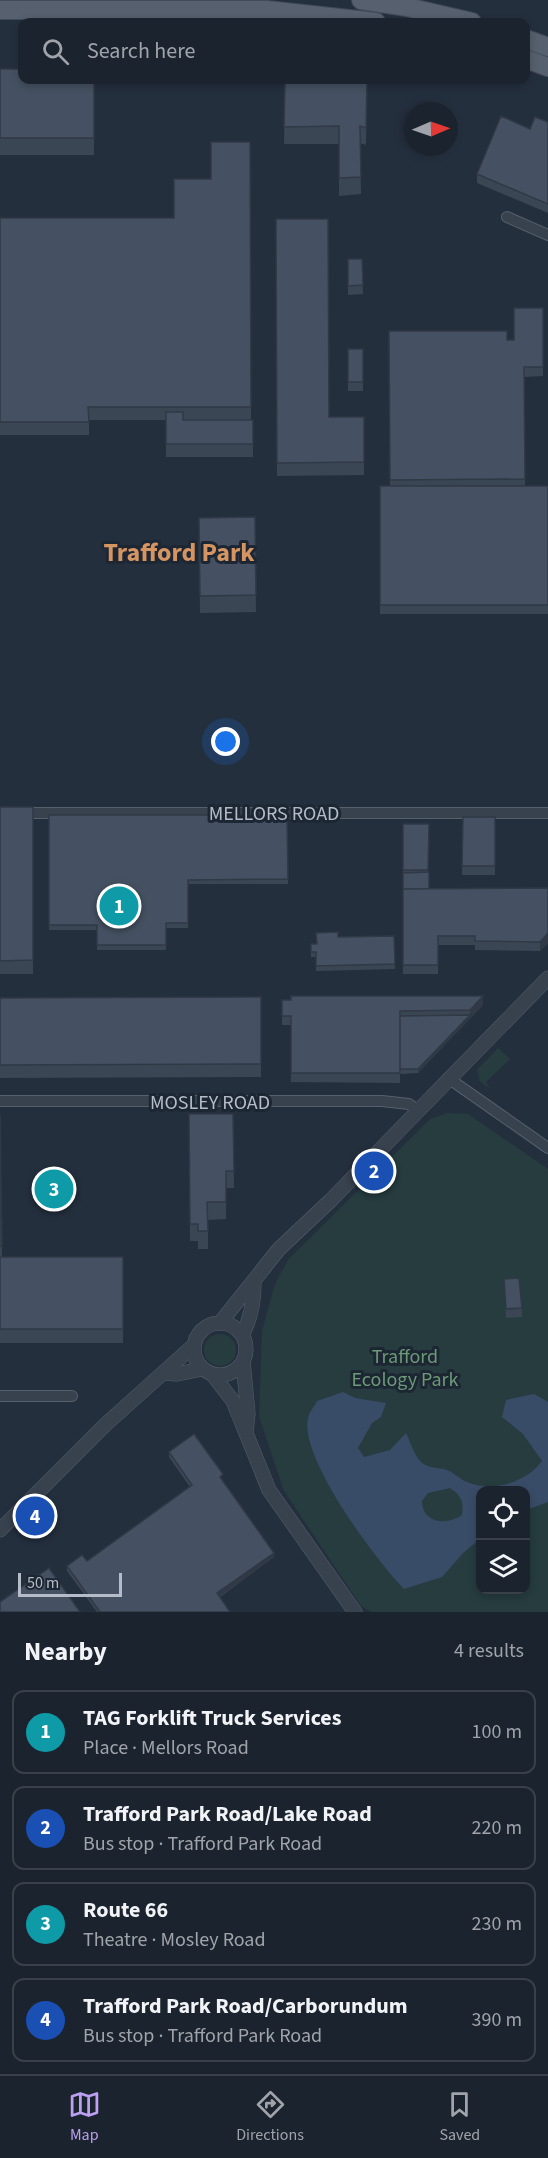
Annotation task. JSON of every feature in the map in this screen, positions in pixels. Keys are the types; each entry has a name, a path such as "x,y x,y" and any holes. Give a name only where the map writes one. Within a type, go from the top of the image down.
{"main road":[{"path":"361,0 455,18"},
{"path":"0,10 267,10 340,18"},
{"path":"530,41 548,46"},
{"path":"530,61 548,67"}],"street":[{"path":"507,217 548,235"},
{"name":"MELLORS ROAD","path":"0,813 548,813"},
{"path":"220,1323 228,1316 238,1298 254,1283 279,1249 330,1201 548,978"},
{"path":"448,1078 548,1148"},
{"name":"MOSLEY ROAD","path":"0,1101 401,1102 417,1110"},
{"path":"242,1335 248,1325 254,1297 254,1283"},
{"path":"246,1432 248,1414 243,1361 246,1348 242,1335 236,1329 220,1323 212,1324 199,1332 194,1346 196,1362 233,1401 269,1490 355,1612"},
{"path":"0,1530 105,1425 194,1346"},
{"path":"165,1373 230,1374 243,1361"},
{"path":"0,1396 72,1396"}],"green space":[{"path":"498,1048 510,1059 486,1082 490,1089 480,1082 477,1070"},
{"name":"Trafford Ecology Park","path":"448,1113 468,1114 548,1169 548,1612 371,1612 361,1606 284,1491 259,1416 262,1331 275,1284 288,1260 430,1119"},
{"path":"220,1334 231,1339 236,1350 231,1361 220,1366 209,1361 204,1350 209,1339"}],"water":[{"path":"343,1392 355,1398 386,1403 381,1417 372,1423 358,1448 364,1457 390,1450 406,1433 416,1456 424,1464 450,1471 467,1482 487,1486 476,1486 476,1542 442,1577 404,1589 359,1533 327,1482 315,1458 308,1436 310,1414 317,1401","holes":["450,1488 459,1496 463,1506 462,1515 449,1521 431,1518 423,1508 422,1501 428,1493"]},
{"path":"534,1394 548,1402 548,1502 530,1509 530,1486 498,1486 527,1475 542,1461 523,1434 502,1417 506,1400"}],"building":[{"path":"0,69 18,69 18,84 94,84 94,138 0,138"},
{"path":"285,84 367,84 366,128 360,126 361,177 339,178 339,126 284,127"},
{"path":"501,116 530,129 535,117 548,122 548,204 477,174"},
{"path":"211,142 250,142 251,407 88,407 89,422 0,422 0,218 174,218 174,179 211,179"},
{"path":"276,219 328,219 329,417 364,417 364,462 277,463"},
{"path":"348,259 362,259 363,285 348,286"},
{"path":"514,308 543,308 543,367 524,367 525,479 390,480 389,331 507,331 507,340 514,340"},
{"path":"348,349 363,349 363,382 348,382"},
{"path":"166,412 183,412 183,420 253,420 253,444 166,444"},
{"path":"380,486 548,486 548,605 380,605"},
{"path":"255,517 256,595 200,596 199,518"},
{"path":"0,807 33,807 33,960 0,961"},
{"path":"49,815 287,815 288,879 188,880 188,923 166,923 166,945 97,945 97,925 49,925"},
{"path":"463,817 495,817 495,866 462,866"},
{"path":"403,824 429,824 428,870 403,870"},
{"path":"429,872 429,889 403,889 403,873"},
{"path":"548,888 548,933 540,942 475,941 475,936 438,936 438,965 403,965 403,889"},
{"path":"338,932 338,937 394,936 395,964 316,966 316,952 311,952 311,944 317,944 316,933"},
{"path":"291,996 483,996 470,1010 400,1011 400,1073 291,1073 291,1016 282,1016 282,1000 291,1000"},
{"path":"261,997 261,1064 0,1065 0,998"},
{"path":"470,1015 418,1069 400,1069 400,1016"},
{"path":"189,1114 233,1114 234,1171 226,1171 226,1202 207,1202 208,1231 198,1231 198,1224 190,1224"},
{"path":"0,1115 2,1246 0,1246"},
{"path":"0,1257 123,1257 123,1329 0,1329"},
{"path":"519,1278 522,1308 506,1309 504,1279"},
{"path":"194,1434 223,1474 220,1477 274,1553 217,1593 230,1612 100,1612 67,1566 82,1555 87,1561 192,1485 169,1452"},
{"path":"49,1568 80,1612 0,1612 0,1602"}],"place":[{"name":"TAG Forklift Truck Services","path":"119,906"},
{"name":"Trafford Park Road/Lake Road","path":"374,1171"},
{"name":"Route 66","path":"54,1189"},
{"name":"Trafford Park Road/Carborundum","path":"35,1516"}],"district":[{"name":"Trafford Park","path":"179,552"}]}
